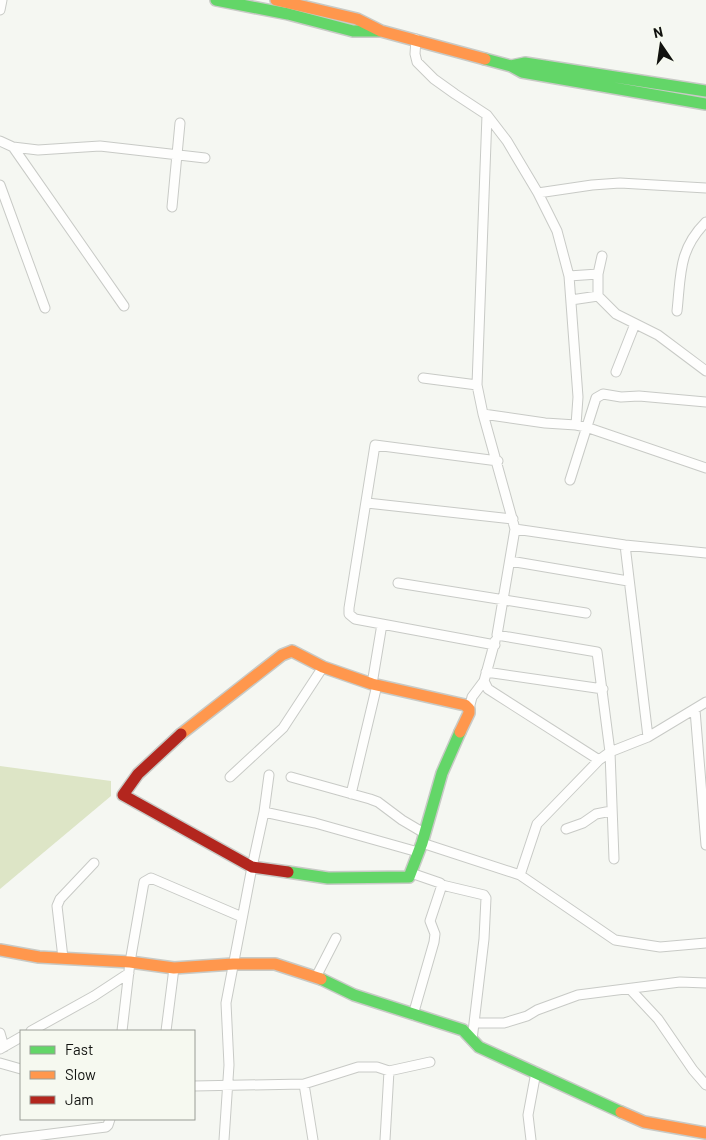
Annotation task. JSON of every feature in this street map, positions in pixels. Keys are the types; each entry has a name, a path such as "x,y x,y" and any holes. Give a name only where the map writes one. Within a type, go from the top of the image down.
{"street":[{"path":"0,10 2,0"},
{"path":"216,0 288,14 353,31 381,30"},
{"path":"276,0 357,19 381,30 511,66 522,72 706,104"},
{"path":"416,39 415,54 417,62 434,79 487,115 507,141 538,193 557,231 569,276 578,396 576,425"},
{"path":"511,66 525,63 706,90"},
{"path":"469,709 465,704 375,685 323,667 292,651 282,655 187,727 145,768 124,793 126,798 252,868 328,878 409,877 442,773 469,713 472,697 485,677 496,640 510,561 514,524 498,461 483,414 477,385 487,115"},
{"path":"172,207 180,123"},
{"path":"0,141 13,147 38,150 100,146 205,158"},
{"path":"13,147 124,306"},
{"path":"538,193 620,183 706,188"},
{"path":"0,185 45,308"},
{"path":"677,311 683,257 688,244 706,222"},
{"path":"602,256 598,274 598,296 616,314 658,335 706,371"},
{"path":"569,276 598,274"},
{"path":"571,300 598,296"},
{"path":"616,372 635,324"},
{"path":"423,378 477,385"},
{"path":"570,480 596,398 603,394 621,397 639,396 706,402"},
{"path":"483,414 586,427 706,468"},
{"path":"498,461 375,445 349,614 355,619 382,624 496,640 595,651 598,654 610,752 614,859"},
{"path":"366,503 514,524 624,545 706,553"},
{"path":"624,545 648,737"},
{"path":"510,561 628,581"},
{"path":"398,583 503,598 586,613"},
{"path":"351,794 375,685 382,624"},
{"path":"230,777 283,728 323,667"},
{"path":"485,677 603,689"},
{"path":"485,677 488,689 599,760"},
{"path":"520,875 536,824 599,760 610,752 648,737 706,702"},
{"path":"695,710 706,845"},
{"path":"224,1140 229,1040 226,1002 264,812 269,776"},
{"path":"291,776 378,802 402,820 421,843"},
{"path":"566,829 584,823 596,814 611,811"},
{"path":"264,812 421,843 520,875 615,940 660,947 706,943"},
{"path":"64,958 57,906 60,899 94,863"},
{"path":"411,873 442,885 484,895 486,898 484,939 472,1040"},
{"path":"122,1030 129,967 143,885 147,879 150,878 242,917"},
{"path":"413,1015 434,942 435,934 430,921 442,885"},
{"path":"316,976 336,938"},
{"path":"0,950 39,957 64,958 129,967 174,968 233,964 275,964 316,976 354,995 463,1030 479,1047 644,1122 706,1133"},
{"path":"33,1030 94,996 129,967"},
{"path":"166,1030 174,968"},
{"path":"474,1023 504,1023 527,1016 537,1010 578,995 680,982 706,983"},
{"path":"630,989 658,1019 692,1070 706,1085"},
{"path":"0,1033 2,1048 20,1038"},
{"path":"0,1062 20,1070"},
{"path":"195,1086 304,1084 358,1067 377,1067 390,1071 430,1062"},
{"path":"385,1140 390,1071"},
{"path":"531,1140 528,1115 536,1072"},
{"path":"304,1084 313,1140"},
{"path":"3,1140 106,1127 110,1120"}],"green space":[{"path":"0,766 111,781 111,796 0,889"}],"traffic: fast":[{"path":"216,0 288,14 353,31 379,31"},
{"path":"485,59 511,66 522,72 706,104"},
{"path":"511,66 525,63 706,91"},
{"path":"288,872 328,878 409,877 422,843 442,773 460,732"},
{"path":"321,979 354,995 463,1030 479,1047 621,1112"}],"traffic: slow":[{"path":"276,0 357,19 381,31 485,59"},
{"path":"292,651 323,667 372,684 465,705 469,709 469,713 460,732"},
{"path":"181,734 282,655 292,651"},
{"path":"0,950 39,957 130,962 174,968 233,964 275,964 321,979"},
{"path":"621,1112 644,1122 706,1133"}],"traffic: jam":[{"path":"181,734 138,774 123,795 252,867 288,872"}]}
